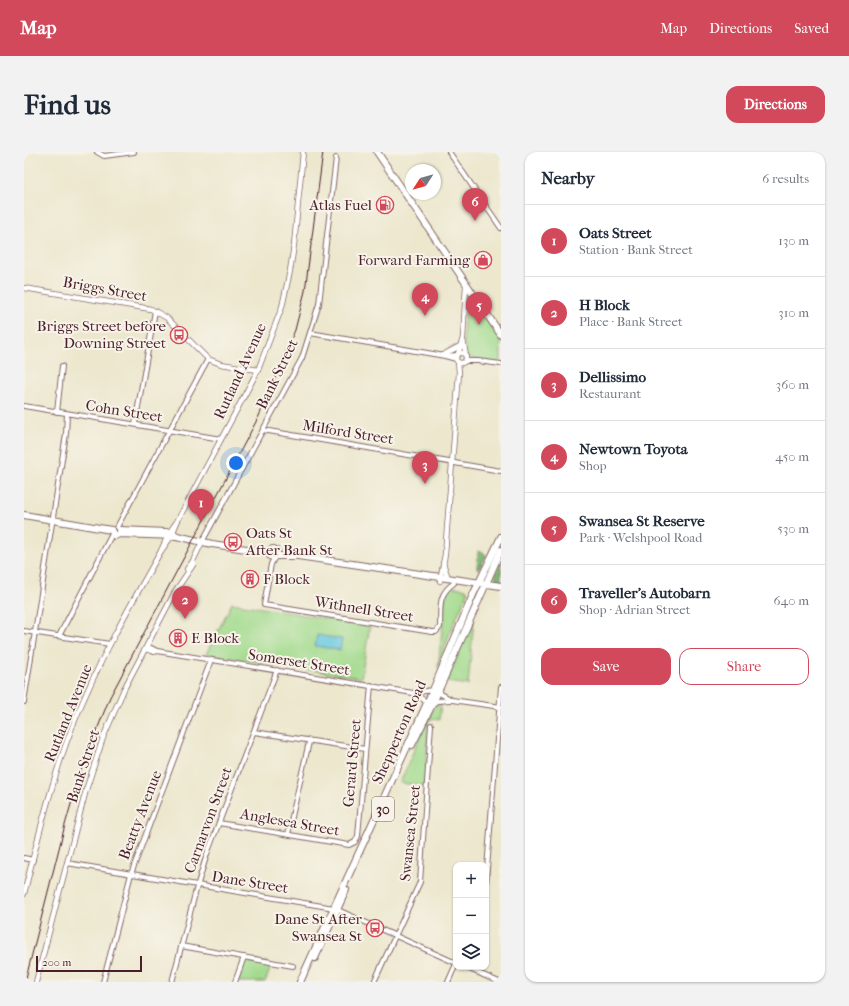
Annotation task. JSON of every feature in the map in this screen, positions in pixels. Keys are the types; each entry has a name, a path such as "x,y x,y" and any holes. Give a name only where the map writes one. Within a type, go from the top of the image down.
{"main road":[{"path":"374,152 381,159"},
{"path":"377,152 501,335"},
{"path":"24,514 116,531 171,535 202,542 273,554 285,554 426,576 448,578 501,590"},
{"name":"Shepperton Road","path":"304,982 430,704 501,537"},
{"name":"Shepperton Road","path":"481,585 501,550"},
{"path":"440,578 454,583 501,586"},
{"name":"Shepperton Road","path":"300,982 336,909"}],"street":[{"path":"97,152 104,156 134,152"},
{"name":"Rutland Avenue","path":"24,894 61,759 74,724 110,644 171,535 258,370 282,307 290,271 303,152"},
{"path":"449,152 501,228"},
{"name":"Bank Street","path":"36,982 86,790 103,738 124,689 146,647 298,367 310,333 320,295 336,158"},
{"path":"440,578 443,563 466,284"},
{"name":"Briggs Street","path":"24,288 146,308 155,311 167,318 208,359 221,364 258,370"},
{"path":"135,424 155,311"},
{"path":"310,333 501,364"},
{"path":"461,358 460,346 462,338"},
{"path":"444,355 460,346"},
{"path":"59,636 208,359"},
{"path":"57,412 62,366"},
{"name":"Cohn Street","path":"24,406 221,438"},
{"path":"24,702 36,633 67,423 67,414"},
{"name":"Milford Street","path":"263,430 501,471"},
{"name":"Withnell Street","path":"273,554 264,604 436,632 440,627 441,599 445,590 454,583"},
{"path":"443,563 448,578"},
{"path":"24,631 110,644"},
{"name":"Somerset Street","path":"146,647 154,652 157,651 413,693 427,692 436,689"},
{"name":"Beatty Avenue","path":"103,982 131,874 211,660"},
{"name":"Carnarvon Street","path":"172,982 197,886 219,823 277,670"},
{"name":"Gerard Street","path":"355,842 358,836 371,685"},
{"path":"488,862 501,687"},
{"path":"436,689 441,694 452,700"},
{"name":"Somerset Street","path":"413,693 430,704"},
{"path":"430,704 438,701 452,700 500,706"},
{"name":"Swansea Street","path":"374,982 420,882 431,725"},
{"path":"254,732 309,742 365,749"},
{"path":"288,834 309,742"},
{"name":"Anglesea Street","path":"219,823 349,845 355,842"},
{"path":"24,858 33,860"},
{"name":"Dane Street","path":"67,863 336,909 453,962"},
{"path":"181,946 292,966"},
{"path":"235,982 244,957"},
{"path":"448,982 453,970"},
{"path":"472,970 499,982"}],"green space":[{"path":"466,285 501,335 501,364 477,360 466,356 463,337"},
{"path":"478,551 483,552 486,555 480,569 477,569"},
{"path":"501,562 501,582 496,579 495,575"},
{"path":"453,587 466,589 468,593 451,629 438,668 445,596 447,591"},
{"path":"232,603 370,626 361,678 206,654"},
{"path":"474,619 468,685 446,682"},
{"path":"438,704 441,704 439,720 432,719 428,721 425,786 400,783 424,728 434,709"},
{"path":"247,960 267,962 271,967 265,982 237,982 243,964"}],"water":[{"path":"317,635 342,639 340,650 315,646"}],"railway":[{"path":"25,982 65,825 80,773 110,697 259,416 295,330 305,291 323,152"}],"place":[{"name":"Atlas Fuel","path":"385,205"},
{"name":"Traveller's Autobarn","path":"475,221"},
{"name":"Forward Farming","path":"483,260"},
{"name":"Newtown Toyota","path":"425,316"},
{"name":"Swansea St Reserve","path":"479,325"},
{"name":"Briggs Street before Downing Street","path":"179,335"},
{"name":"Dellissimo","path":"425,484"},
{"name":"Oats Street","path":"201,522"},
{"name":"Oats St After Bank St","path":"233,542"},
{"name":"F Block","path":"250,579"},
{"name":"H Block","path":"185,619"},
{"name":"E Block","path":"178,638"},
{"name":"Dane St After Swansea St","path":"375,928"}]}
